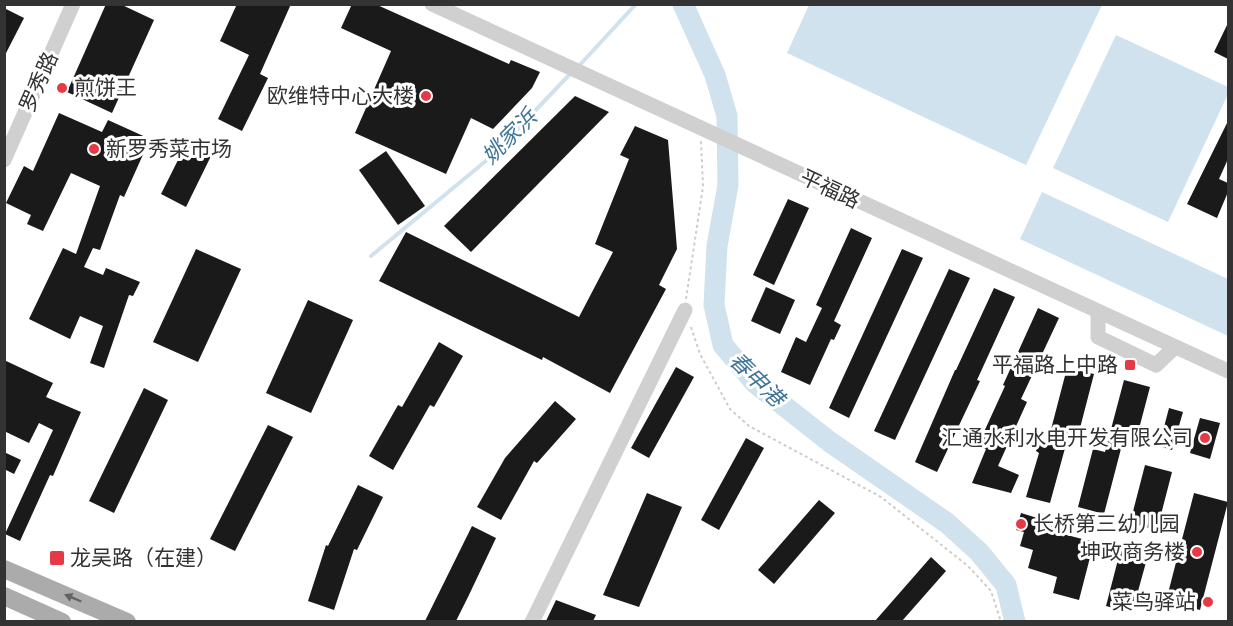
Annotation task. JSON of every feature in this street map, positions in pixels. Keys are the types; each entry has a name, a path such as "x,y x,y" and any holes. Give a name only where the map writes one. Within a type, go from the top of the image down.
{"main road":[{"path":"4,569 127,621"},
{"path":"4,596 62,621"}],"street":[{"name":"罗秀路","path":"4,160 73,4"},
{"name":"平福路","path":"432,4 1228,371"},
{"path":"532,621 685,310"},
{"path":"1098,312 1098,337 1156,365 1175,347"}],"path":[{"path":"702,157 703,187 685,310 700,354 730,409 749,426 881,497 968,566 991,591 1001,621"}],"water":[{"path":"809,4 1102,5 1026,165 787,53"},
{"path":"1116,35 1228,87 1228,94 1168,222 1053,168"},
{"path":"1042,192 1228,279 1228,336 1020,239"}],"building":[{"path":"106,4 120,4 154,20 112,113 67,92"},
{"path":"237,4 291,4 260,74 268,78 242,131 218,119 249,55 220,41"},
{"name":"欧维特中心大楼","path":"352,4 375,4 509,64 511,60 540,72 532,88 493,129 471,118 446,174 355,133 391,51 341,28"},
{"path":"4,8 24,18 4,57"},
{"path":"1228,23 1228,59 1214,52"},
{"path":"575,96 609,112 471,252 444,226"},
{"path":"59,113 102,132 108,120 150,139 124,197 120,195 100,250 93,248 84,267 103,275 106,268 140,282 133,296 129,295 104,368 90,363 103,326 80,316 70,339 29,319 63,248 76,254 100,186 71,173 43,231 27,224 31,215 6,203 24,166 33,171"},
{"path":"1228,121 1228,159 1219,179 1228,183 1228,192 1217,218 1187,204"},
{"path":"635,126 668,140 677,249 659,285 666,289 610,393 543,357 542,360 379,281 406,232 579,317 613,252 595,244 629,159 620,155"},
{"path":"187,142 212,154 186,207 161,194"},
{"path":"386,151 425,206 398,225 359,170"},
{"path":"788,199 809,208 774,285 753,275"},
{"path":"851,228 872,238 834,321 841,325 834,340 831,339 810,385 781,372 796,337 806,342 822,308 816,305"},
{"path":"196,249 241,269 198,362 153,342"},
{"path":"902,249 923,258 849,418 829,408"},
{"path":"949,269 970,278 895,440 874,431"},
{"path":"766,287 795,300 780,334 751,321"},
{"path":"994,288 1015,297 977,380 980,381 937,472 915,462"},
{"path":"308,300 353,320 311,413 266,393"},
{"path":"1038,308 1059,318 1021,399 1027,402 998,466 1019,475 1011,493 972,483 986,449 978,445"},
{"path":"439,342 463,356 434,407 430,405 393,470 369,456 398,405 402,407"},
{"path":"4,360 53,383 46,397 81,412 53,476 50,475 20,541 5,534 53,430 39,423 29,443 4,431"},
{"path":"676,367 694,377 649,458 631,448"},
{"path":"1067,368 1094,374 1079,432 1070,430 1050,503 1026,497 1039,453 1036,451 1039,439 1048,441"},
{"path":"1124,380 1150,387 1135,444 1123,441 1104,514 1078,507 1093,449 1105,452"},
{"path":"144,388 168,400 114,513 89,501"},
{"path":"555,401 576,419 537,463 534,461 501,520 477,507 505,458"},
{"path":"1169,408 1183,412 1172,450 1159,446"},
{"name":"汇通水利水电开发有限公司","path":"1200,418 1220,423 1210,459 1190,453"},
{"path":"268,425 293,437 235,551 210,539"},
{"path":"746,438 764,448 719,530 701,520"},
{"path":"4,452 21,460 14,474 4,469"},
{"path":"1145,465 1172,472 1157,530 1130,523"},
{"path":"358,485 383,497 357,550 354,549 334,610 308,601 326,545 328,546"},
{"path":"647,493 682,507 639,607 603,595"},
{"name":"坤政商务楼","path":"1194,493 1228,502 1200,610 1166,601"},
{"path":"819,500 835,513 774,584 758,570"},
{"path":"1021,513 1057,524 1055,532 1094,542 1079,600 1053,593 1057,577 1028,568 1033,550 1020,546 1024,532 1016,530"},
{"path":"472,526 496,538 468,597 456,621 425,621"},
{"path":"1121,548 1148,555 1132,613 1106,606"},
{"path":"931,557 946,571 902,621 875,621"},
{"path":"556,600 596,615 593,621 546,621"}],"waterway":[{"name":"姚家浜","path":"577,68 636,4"},
{"name":"春申港","path":"683,4 715,75 727,116 728,185 717,246 714,305 723,345 755,383 830,442 947,523 979,552 1006,585 1015,622"},
{"name":"姚家浜","path":"371,256 493,155 571,73"}],"place":[{"name":"煎饼王","path":"62,88"},
{"name":"欧维特中心大楼","path":"426,96"},
{"name":"新罗秀菜市场","path":"94,149"},
{"name":"平福路上中路","path":"1130,365"},
{"name":"汇通水利水电开发有限公司","path":"1205,438"},
{"name":"长桥第三幼儿园","path":"1021,524"},
{"name":"坤政商务楼","path":"1197,552"},
{"name":"龙吴路（在建）","path":"57,558"},
{"name":"菜鸟驿站","path":"1208,602"}]}
